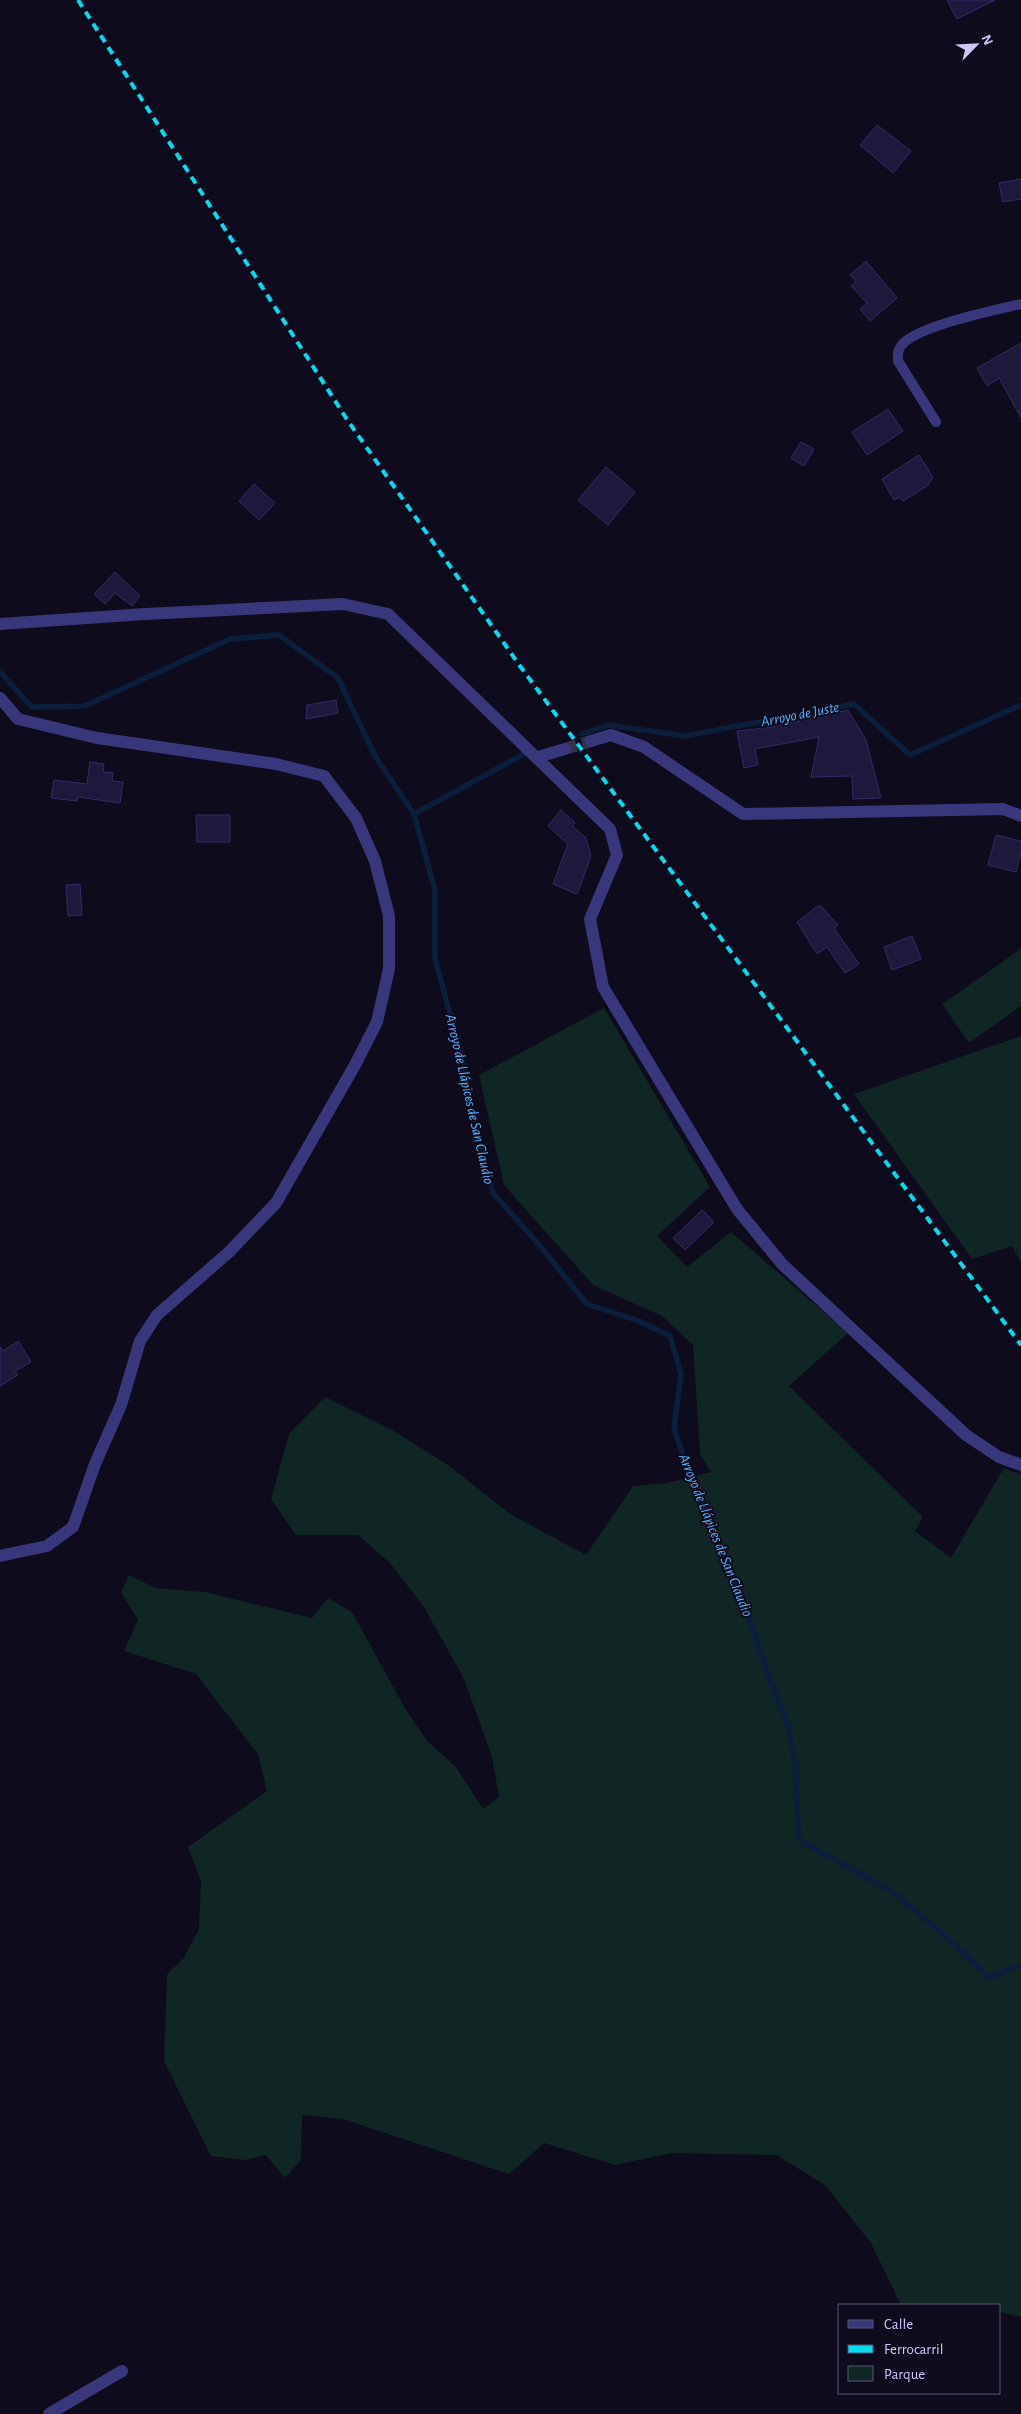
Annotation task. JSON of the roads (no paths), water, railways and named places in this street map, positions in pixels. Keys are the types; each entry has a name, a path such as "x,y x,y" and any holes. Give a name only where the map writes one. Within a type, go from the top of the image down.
{"street":[{"path":"0,624 343,604 388,614 610,829 617,855 590,919 603,987 737,1209 782,1264 966,1435 999,1457 1021,1465"},
{"path":"0,698 18,719 71,732 97,738 276,764 324,776 356,818 376,860 389,916 389,969 377,1022 355,1065 276,1203 228,1252 157,1315 140,1341 121,1405 95,1464 72,1527 47,1546 0,1556"},
{"path":"591,741 611,735 644,747 743,814 1003,809 1021,816"},
{"path":"538,758 565,749"},
{"path":"49,2414 122,2371"}],"lane":[{"path":"936,422 898,360 898,351 902,344 933,327 1021,304"}],"waterway":[{"name":"Arroyo de Llápices de San Claudio","path":"0,672 32,707 85,706 230,639 279,635 338,678 375,756 414,814 435,890 435,959 464,1065 473,1118 493,1193 541,1247 587,1304 639,1321 670,1336 681,1374 674,1428 696,1495 740,1592 767,1672 788,1725 795,1763 799,1840 893,1892 953,1943 989,1978 1021,1965"},
{"name":"Arroyo de Juste","path":"582,734 608,725 685,736 854,704 910,755 1021,705"},
{"name":"Arroyo de Juste","path":"414,814 524,754"}],"tunnel":[{"path":"565,749 591,741"}],"railway":[{"path":"78,0 348,421 520,666 1021,1345"}]}
